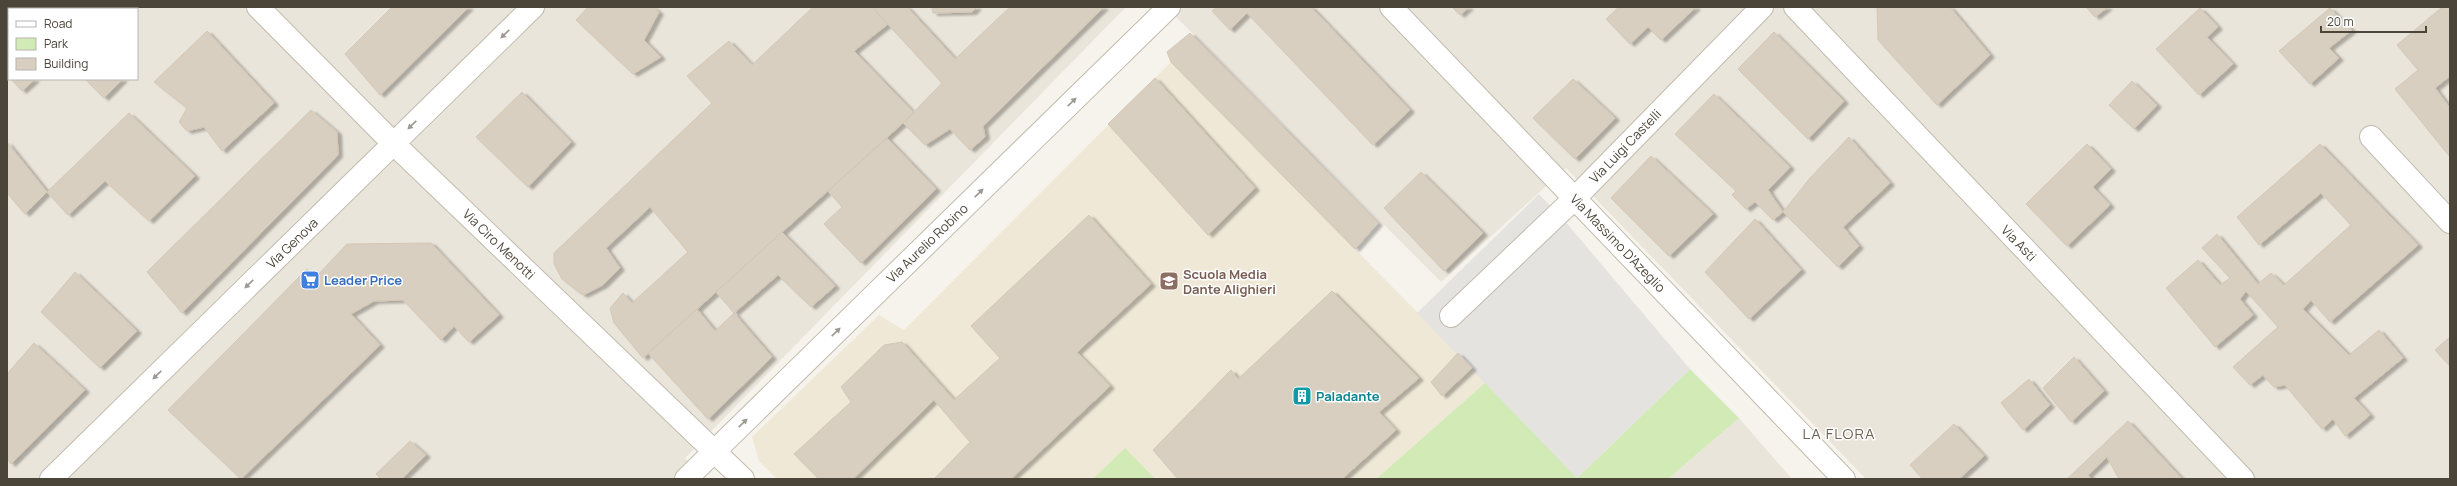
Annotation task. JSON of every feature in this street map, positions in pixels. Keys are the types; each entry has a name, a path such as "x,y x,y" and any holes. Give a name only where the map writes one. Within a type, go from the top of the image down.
{"street":[{"name":"Via Ciro Menotti","path":"258,7 393,143 715,450 743,479"},
{"name":"Via Genova","path":"51,479 533,7"},
{"name":"Via Aurelio Robino","path":"686,479 1169,7"},
{"name":"Via Massimo D'Azeglio","path":"1391,7 1844,479"},
{"name":"Via Luigi Castelli","path":"1451,316 1575,198 1762,7"},
{"name":"Via Asti","path":"1795,7 2244,479"},
{"path":"2371,137 2450,222"}],"shaded area":[{"path":"7,7 1126,7 685,458 705,479 7,479"},
{"path":"1166,7 2450,7 2450,479 1866,479 1566,168 1441,282"},
{"name":"Scuola Media Dante Alighieri","path":"1171,62 1486,382 1376,479 777,479 759,461 752,437 879,315 904,330"},
{"path":"1539,194 1564,220 1690,369 1577,478 1417,313"},
{"path":"1739,418 1792,479 1668,479"}],"green space":[{"path":"1690,369 1739,418 1668,479 1376,479 1486,382 1577,478"},
{"path":"1125,448 1155,479 1093,479"}],"building":[{"path":"23,7 107,7 106,8 22,8"},
{"path":"392,7 469,7 380,95 345,54"},
{"path":"588,7 653,7 659,12 644,40 661,57 633,74 576,20"},
{"path":"813,7 872,7 888,24 854,51 914,113 643,358 614,323 610,308 623,293 632,303 688,252 650,207 606,248 620,268 603,285 583,295 562,279 554,264 554,253 712,103 687,76 729,41 752,65"},
{"path":"872,7 907,7 955,59 1010,7 1104,7 983,126 985,137 970,150 950,129 925,145 903,123 942,83"},
{"path":"932,7 977,7 972,12 933,13"},
{"path":"1217,7 1311,7 1410,110 1373,145 1247,13 1230,30 1212,11"},
{"path":"1452,7 1469,7 1460,15"},
{"path":"1619,7 1696,7 1661,40 1648,27 1630,44 1606,19"},
{"path":"1877,7 1950,7 1990,55 1937,105 1878,40"},
{"path":"2086,7 2108,7 2095,17"},
{"path":"2450,7 2450,76 2435,88 2450,108 2450,157 2395,89 2418,70 2397,45 2441,8"},
{"path":"2200,8 2218,27 2207,37 2233,64 2199,95 2156,49"},
{"path":"2330,8 2352,30 2329,48 2339,58 2310,84 2279,51"},
{"path":"8,23 8,76 7,75"},
{"path":"207,31 274,103 222,151 204,127 187,131 179,122 187,108 154,82"},
{"path":"1774,32 1844,101 1808,139 1738,69"},
{"path":"1190,33 1378,223 1355,249 1171,62 1167,52"},
{"path":"1155,78 1255,188 1208,235 1108,124"},
{"path":"1573,79 1615,118 1575,159 1533,118"},
{"path":"12,80 34,80 22,91"},
{"path":"86,80 122,80 104,98"},
{"path":"2132,81 2157,105 2134,129 2109,105"},
{"path":"522,92 571,142 528,187 476,137"},
{"path":"1714,94 1790,167 1768,190 1783,212 1773,220 1755,202 1746,209 1732,195 1736,191 1675,134"},
{"path":"311,110 337,132 338,155 182,313 147,272"},
{"path":"129,113 195,176 149,221 105,181 68,215 47,192"},
{"path":"1849,137 1890,183 1843,227 1859,246 1838,267 1783,212 1810,178"},
{"path":"887,138 936,189 861,263 824,224 842,207 828,191"},
{"path":"7,142 47,192 25,214 7,193"},
{"path":"2087,144 2111,169 2093,187 2110,205 2067,246 2026,204"},
{"path":"2320,144 2418,245 2330,322 2311,300 2303,309 2349,355 2379,330 2403,358 2354,398 2370,415 2345,436 2333,419 2322,429 2285,385 2274,387 2263,375 2250,385 2233,367 2278,327 2246,291 2240,299 2253,315 2215,347 2166,288 2198,260 2220,285 2230,278 2202,248 2217,234 2258,284 2271,273 2284,285 2351,225 2321,193 2259,245 2237,217"},
{"path":"1651,156 1713,214 1669,256 1611,198"},
{"path":"1421,172 1483,233 1444,271 1384,208"},
{"path":"1089,215 1151,284 1077,352 1110,386 1013,477 1014,479 934,479 970,442 934,400 853,479 819,479 794,454 851,402 841,387 884,345 902,342 954,400 1000,358 971,326"},
{"path":"1755,219 1801,270 1749,319 1705,272"},
{"path":"782,232 835,286 811,307 778,275 734,313 716,292"},
{"path":"431,243 499,315 469,342 454,326 441,340 403,300 374,301 351,314 380,345 241,479 168,410 307,269 315,278 347,244"},
{"path":"75,272 137,331 100,368 41,312"},
{"name":"Paladante","path":"1332,291 1419,378 1379,412 1396,430 1342,479 1178,479 1153,450 1231,370 1238,379"},
{"path":"697,309 715,331 734,313 772,357 708,419 648,353"},
{"path":"2450,337 2450,366 2435,350"},
{"path":"34,343 85,390 11,464 7,459 7,374"},
{"path":"1458,353 1472,368 1442,396 1431,382"},
{"path":"2074,357 2104,391 2071,422 2043,388"},
{"path":"2029,379 2050,405 2023,430 2001,403"},
{"path":"2128,421 2182,479 2119,479 2107,457 2088,475 2091,479 2067,479"},
{"path":"1954,424 1984,456 1959,479 1923,479 1910,465"},
{"path":"410,441 426,455 402,479 381,479 376,474"}],"place":[{"name":"Leader Price","path":"310,280"},
{"name":"Scuola Media Dante Alighieri","path":"1169,281"},
{"name":"Paladante","path":"1302,396"}],"district":[{"name":"LA FLORA","path":"1839,434"}]}
